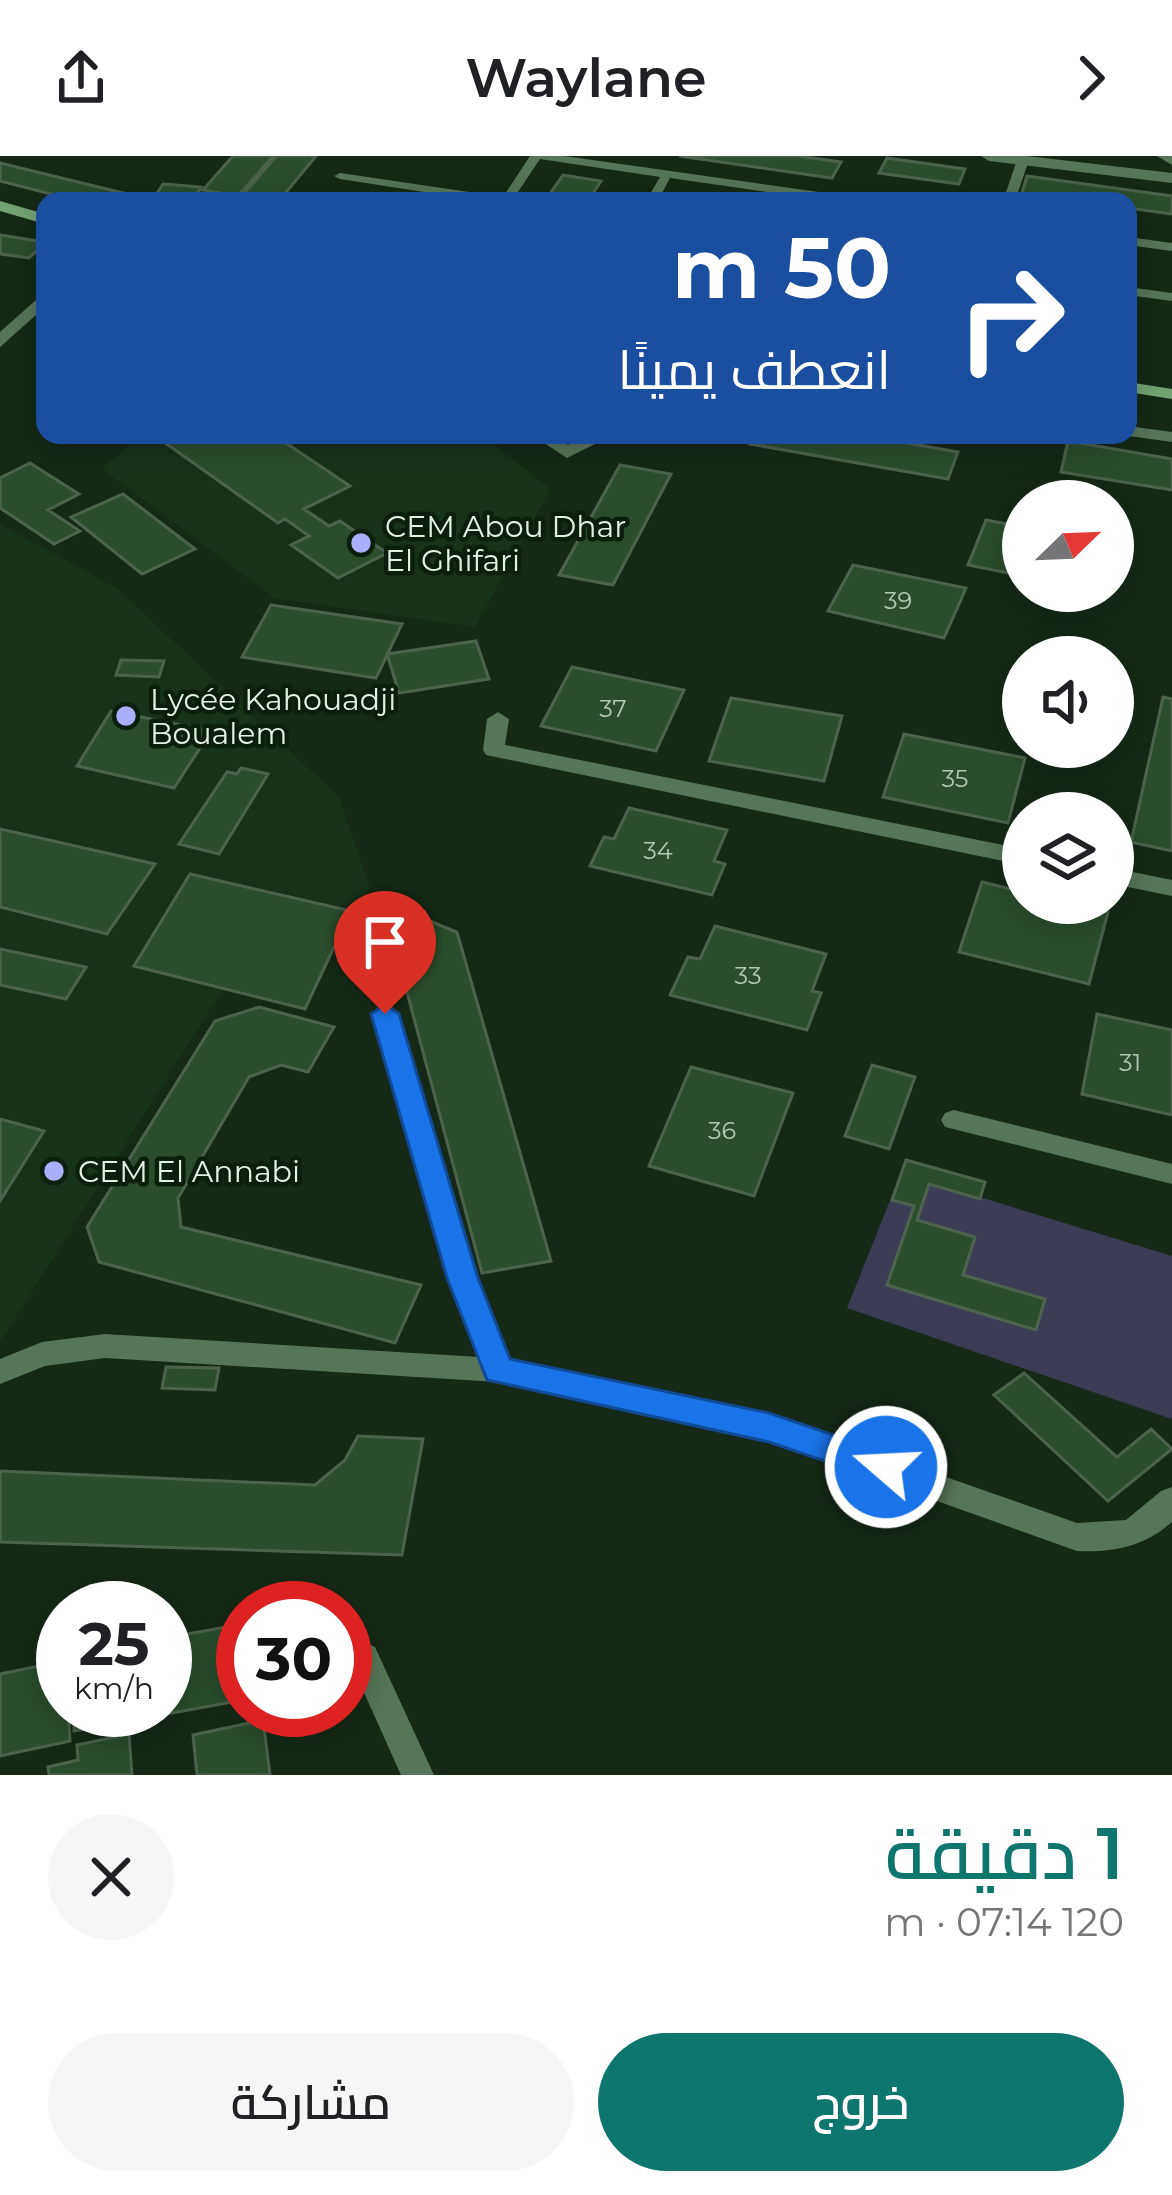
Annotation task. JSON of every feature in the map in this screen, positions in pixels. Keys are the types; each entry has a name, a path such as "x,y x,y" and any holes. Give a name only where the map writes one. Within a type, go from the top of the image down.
{"main road":[{"path":"0,206 36,216"},
{"path":"1137,388 1172,394"}],"street":[{"path":"989,156 1172,178"},
{"path":"0,342 36,306"},
{"path":"1137,432 1172,437"},
{"path":"555,444 567,452 584,444"},
{"path":"498,719 494,750 1002,853"},
{"path":"1134,880 1172,888"},
{"path":"385,1014 463,1278 498,1370"},
{"path":"954,1120 1172,1174"},
{"path":"0,1372 42,1354 105,1346 498,1370 769,1428 1076,1537 1107,1540 1135,1533 1157,1520 1172,1500"},
{"path":"372,1674 418,1775"}],"lane":[{"path":"512,192 538,156 793,192"},
{"path":"1012,192 1023,160"},
{"path":"657,192 668,174"},
{"path":"340,176 446,192"},
{"path":"1137,242 1172,248"},
{"path":"1137,292 1172,297"}],"shaded area":[{"name":"CEM Abou Dhar El Ghifari","path":"130,444 493,444 551,489 475,627 275,598 102,469"},
{"name":"Lycée Kahouadji Boualem","path":"0,524 118,589 339,797 370,888 351,911 305,1009 223,989 0,1342"},
{"path":"901,1173 1172,1256 1172,1419 847,1308"}],"building":[{"path":"233,156 273,156 242,192 203,190"},
{"path":"276,156 316,156 286,192 246,192"},
{"path":"679,156 798,156 841,162 832,178"},
{"path":"887,158 965,169 959,184 879,173"},
{"path":"0,163 119,192 43,192 0,181"},
{"path":"563,175 601,181 594,192 551,192"},
{"path":"1027,176 1172,196 1172,214 1137,209 1137,192 1022,192"},
{"path":"163,184 201,187 198,192 158,192"},
{"path":"0,235 36,241 36,251 29,258 0,254"},
{"path":"167,444 287,444 350,486 304,509 329,526 340,521 387,553 338,578 291,545 309,536 285,519 278,523"},
{"path":"750,444 912,444 958,452 948,479"},
{"path":"1067,444 1172,459 1172,490 1134,484 1134,480 1061,472"},
{"path":"30,463 79,494 48,510 80,531 54,544 0,508 0,478"},
{"path":"620,465 671,474 613,585 559,575"},
{"path":"123,494 195,549 142,574 71,517"},
{"path":"986,520 1002,523 1002,572 968,565"},
{"path":"853,565 966,588 944,638 828,611"},
{"path":"271,605 402,624 376,678 242,657"},
{"path":"476,641 489,679 399,693 387,654"},
{"path":"121,660 164,661 159,677 116,675"},
{"path":"572,667 684,690 656,751 541,726"},
{"path":"1163,697 1172,699 1172,851 1134,843"},
{"path":"731,698 842,716 824,781 709,761"},
{"path":"111,711 211,731 174,788 77,766"},
{"path":"904,734 1002,753 1002,768 1022,768 1016,792 1002,792 1002,822 883,797"},
{"path":"241,768 268,774 219,854 179,844 227,772 237,774"},
{"path":"629,808 727,830 714,861 725,864 712,895 590,866 604,837 614,839"},
{"path":"0,829 155,864 107,934 0,907"},
{"path":"190,874 351,911 305,1009 134,966"},
{"path":"982,882 1002,887 1002,924 1105,924 1089,984 959,952"},
{"path":"420,917 457,932 551,1261 482,1273 400,966 355,972 346,928"},
{"path":"715,926 826,954 812,991 821,993 807,1030 670,995 688,957 700,959"},
{"path":"0,949 86,967 66,999 0,985"},
{"path":"259,1007 334,1027 308,1072 281,1065 249,1077 178,1198 181,1227 421,1285 395,1343 99,1262 87,1227 215,1021"},
{"path":"1097,1014 1172,1030 1172,1115 1082,1094"},
{"path":"872,1065 915,1077 889,1149 845,1136"},
{"path":"691,1067 793,1093 754,1196 649,1166"},
{"path":"0,1119 44,1131 0,1201"},
{"path":"906,1160 985,1182 980,1199 929,1184 917,1220 975,1237 963,1275 1045,1299 1036,1330 887,1285 914,1206 892,1200"},
{"path":"166,1367 219,1368 215,1390 162,1388"},
{"path":"1024,1373 1117,1457 1151,1429 1172,1449 1108,1501 994,1395"},
{"path":"358,1436 423,1439 402,1555 0,1542 0,1471 315,1485 345,1460"},
{"path":"216,1629 216,1705 192,1709 192,1633"},
{"path":"36,1667 36,1737 70,1737 70,1741 0,1756 0,1674"},
{"path":"216,1730 216,1737 265,1737 270,1775 197,1775 193,1735"},
{"path":"129,1737 132,1775 49,1775 48,1767 78,1760 77,1745"}],"place":[{"name":"CEM Abou Dhar El Ghifari","path":"361,543"},
{"name":"Lycée Kahouadji Boualem","path":"126,716"},
{"name":"CEM El Annabi","path":"54,1171"}],"route":[{"path":"385,1014 463,1278 498,1370 769,1428 886,1467"}]}
